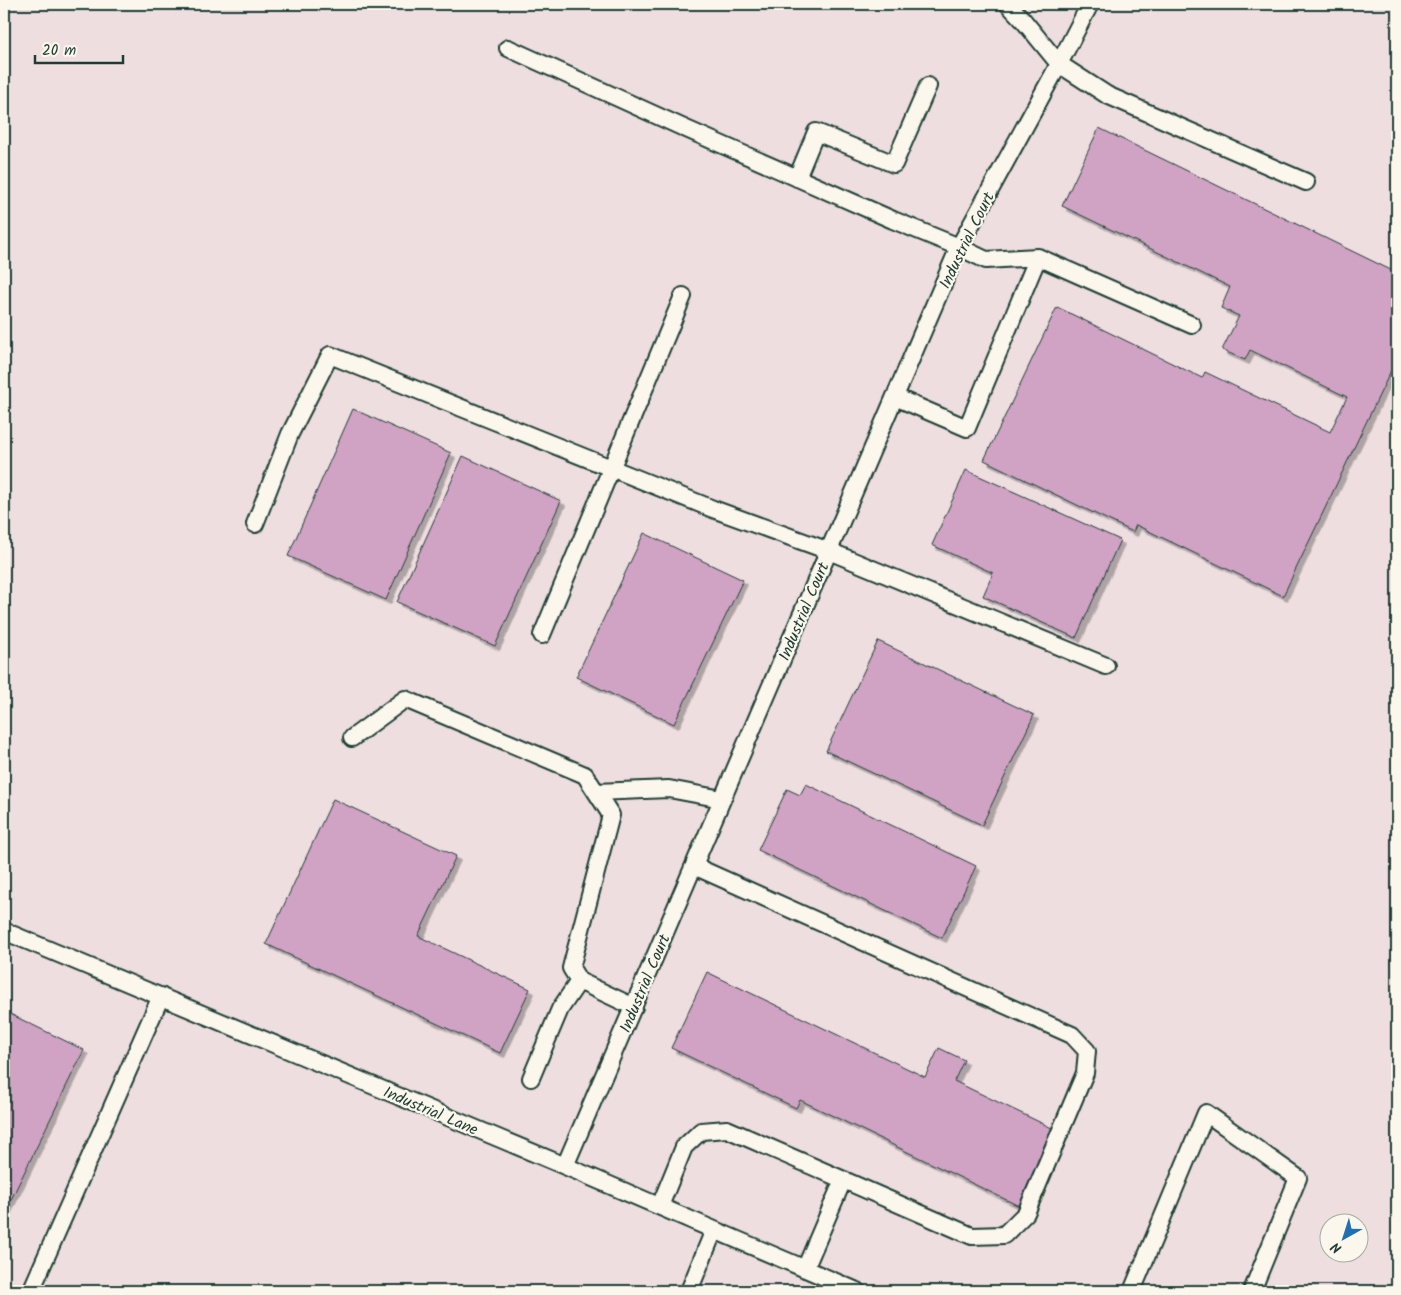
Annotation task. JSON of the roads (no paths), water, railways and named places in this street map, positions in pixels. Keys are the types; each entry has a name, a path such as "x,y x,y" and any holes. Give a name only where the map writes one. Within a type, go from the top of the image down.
{"lane":[{"path":"1008,4 1059,64 1107,95 1306,182"},
{"name":"Industrial Court","path":"565,1166 959,247 1090,4"},
{"path":"508,48 797,178 986,260 1038,257 1192,325"},
{"path":"797,178 816,132 894,164 928,86"},
{"path":"895,397 967,428 1038,257"},
{"path":"542,634 683,296"},
{"path":"255,524 290,434 330,355 713,509 829,551 1106,666"},
{"path":"352,738 405,699 586,775 612,815 571,968 579,981 634,1006"},
{"path":"596,792 669,789 722,799"},
{"path":"660,1206 684,1147 701,1131 727,1129 972,1236 1004,1235 1026,1213 1085,1073 1087,1051 1072,1034 694,866"},
{"name":"Industrial Lane","path":"4,931 858,1291"},
{"path":"530,1078 560,1009 579,981"},
{"path":"31,1291 161,996"},
{"path":"1132,1291 1206,1113 1298,1178 1252,1291"},
{"path":"805,1268 843,1180"},
{"path":"689,1291 714,1230"}]}
